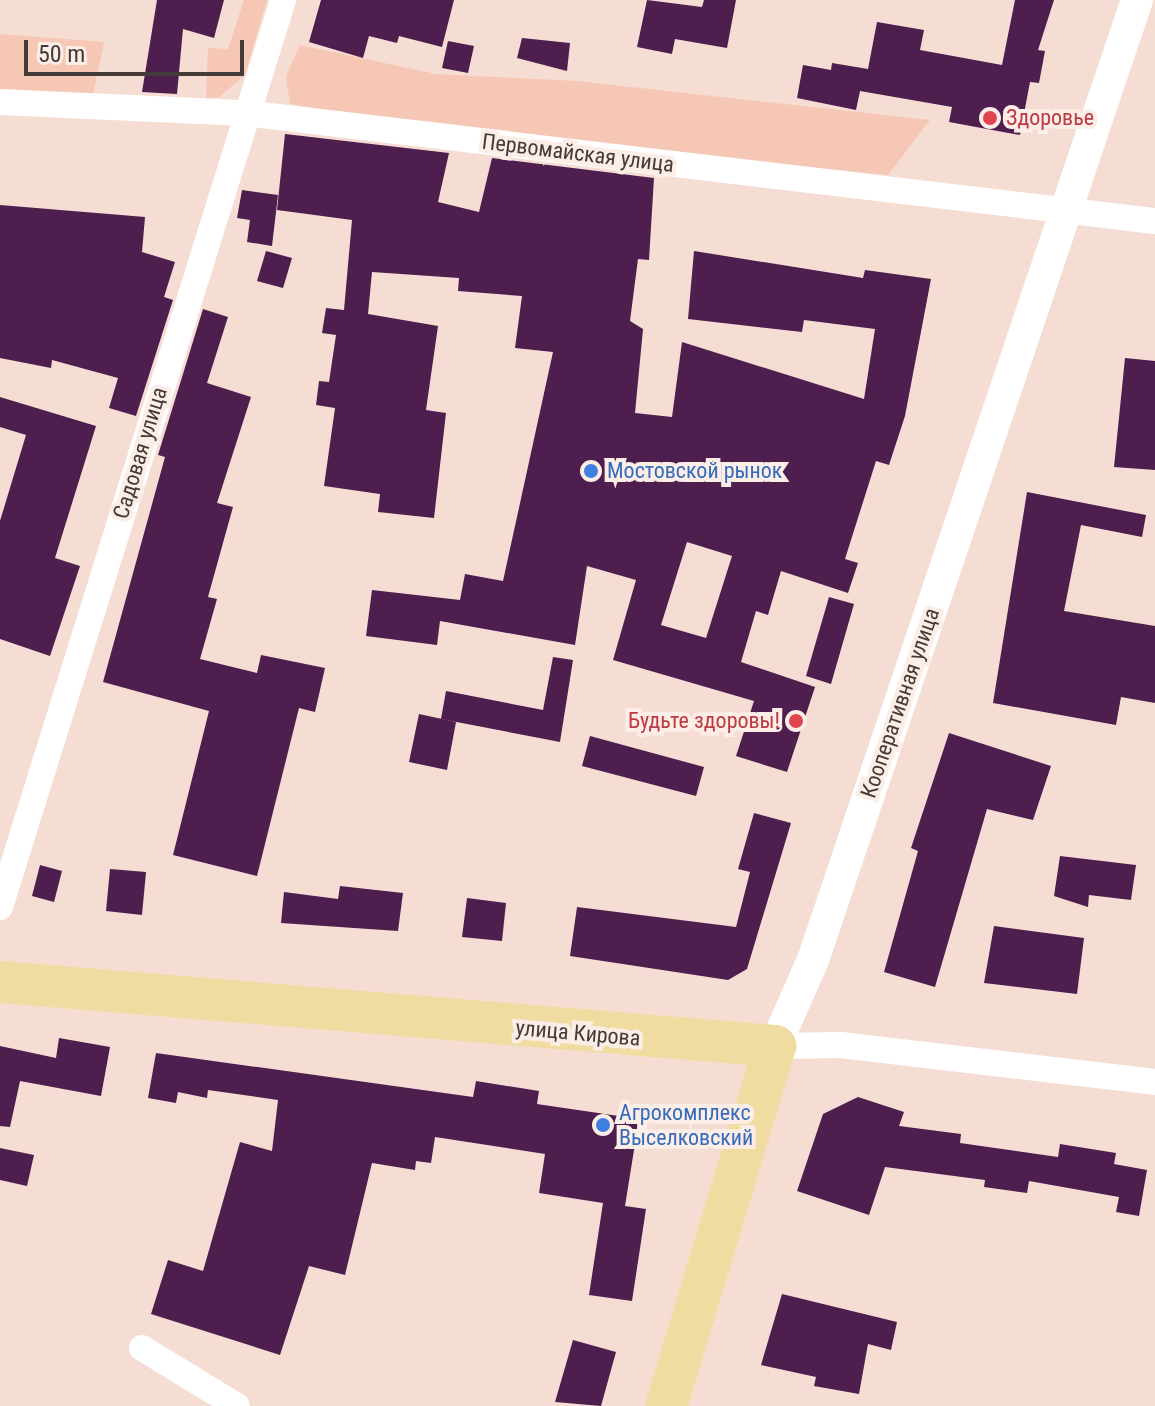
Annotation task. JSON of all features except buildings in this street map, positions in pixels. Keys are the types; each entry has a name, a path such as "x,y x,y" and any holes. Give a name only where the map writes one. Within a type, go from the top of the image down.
{"main road":[{"name":"улица Кирова","path":"0,982 775,1046"},
{"name":"Кооперативная улица","path":"666,1406 775,1046"}],"street":[{"name":"Садовая улица","path":"0,907 245,113 283,0"},
{"name":"Кооперативная улица","path":"775,1046 813,960 1137,0"},
{"name":"Первомайская улица","path":"0,102 245,113 1155,221"},
{"name":"улица Кирова","path":"775,1046 841,1045 1155,1082"},
{"path":"142,1348 237,1406"}],"shaded area":[{"path":"244,0 267,0 245,75 219,97 206,98 208,48 228,49"},
{"path":"0,34 104,42 93,95 0,90"},
{"path":"300,45 436,74 577,81 930,120 888,175 436,128 290,104 286,76"}],"place":[{"name":"Здоровье","path":"990,118"},
{"name":"Мостовской рынок","path":"591,471"},
{"name":"Будьте здоровы!","path":"796,721"},
{"name":"Агрокомплекс Выселковский","path":"603,1125"}]}
